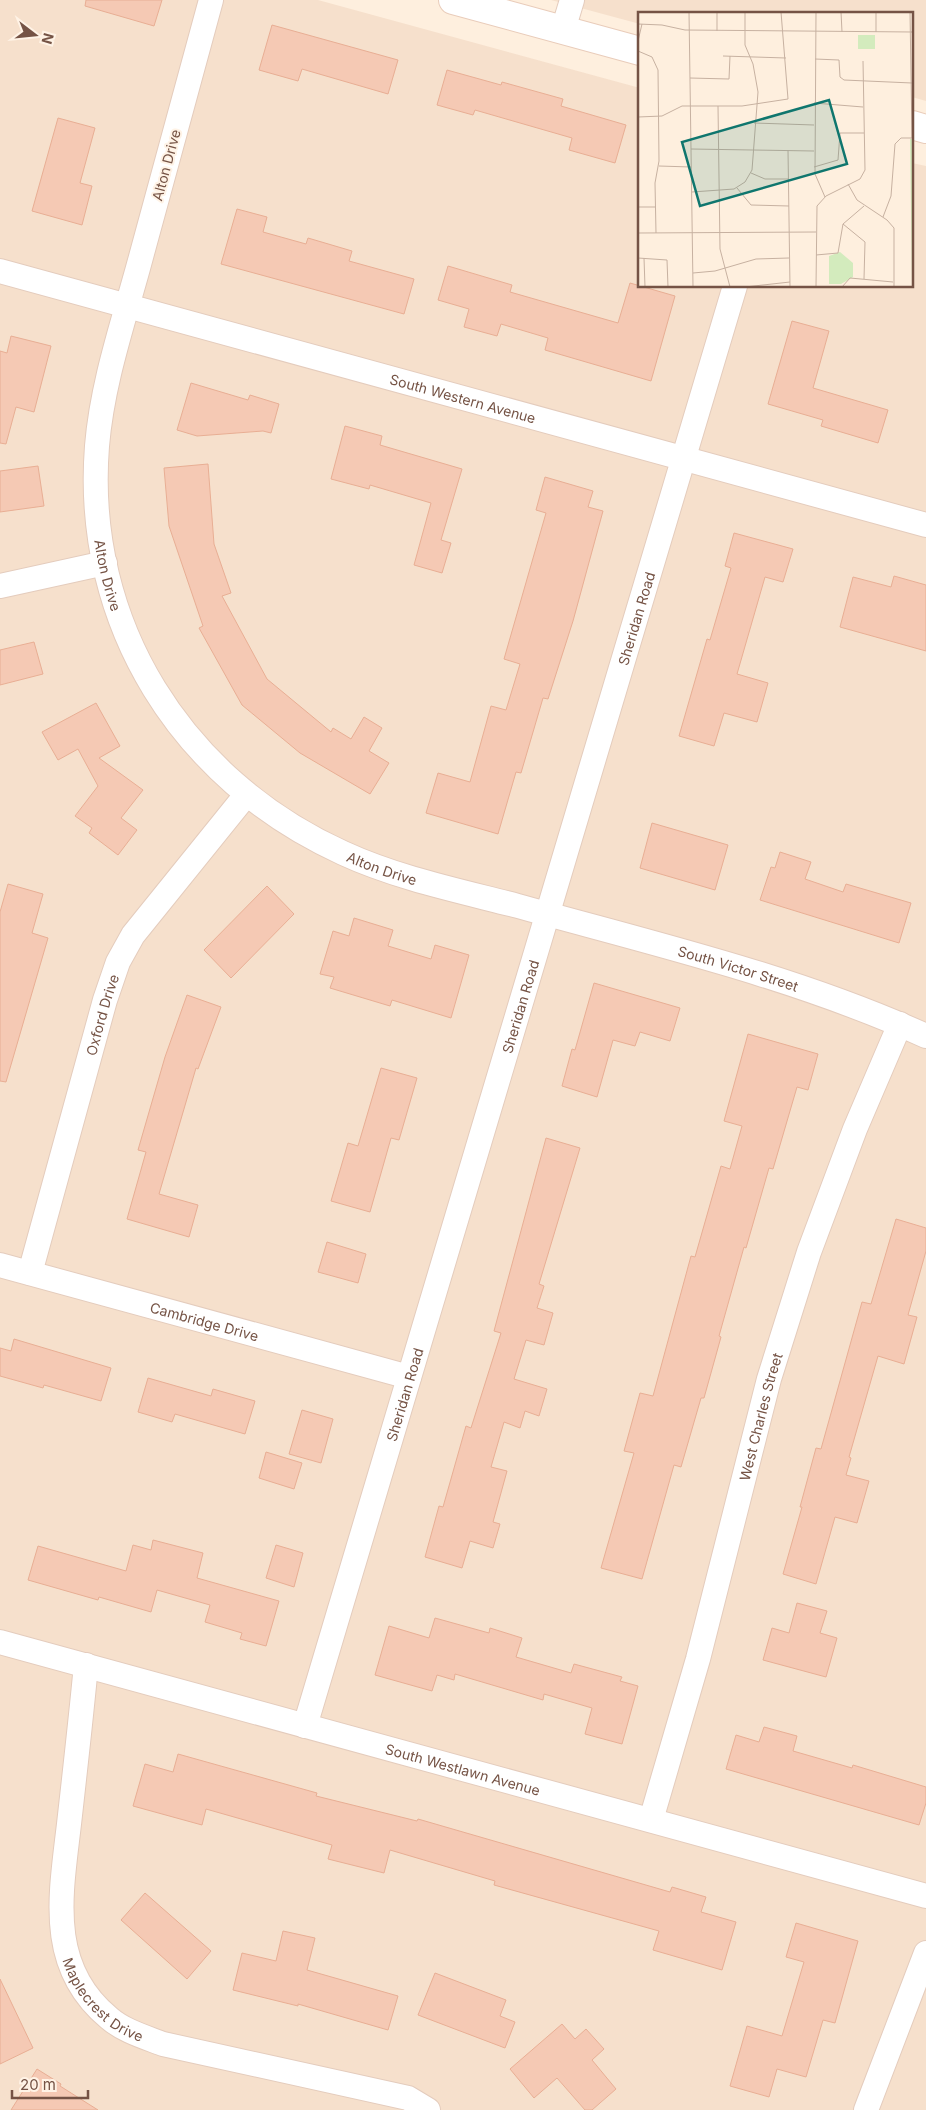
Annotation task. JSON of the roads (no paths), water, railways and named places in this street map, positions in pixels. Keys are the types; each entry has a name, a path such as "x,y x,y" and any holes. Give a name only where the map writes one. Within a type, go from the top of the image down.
{"main road":[{"path":"453,0 638,50"}],"street":[{"name":"Alton Drive","path":"211,0 102,403 97,448 97,507 107,578 120,622 148,679 185,732 207,759 246,795 285,822 344,854 412,877 547,914"},
{"path":"563,30 572,0"},
{"name":"South Western Avenue","path":"0,271 926,525"},
{"name":"Sheridan Road","path":"305,1726 734,288"},
{"path":"0,586 105,563"},
{"name":"Oxford Drive","path":"30,1273 105,1000 118,962 133,935 246,795"},
{"name":"South Victor Street","path":"547,914 799,986 900,1024 926,1036"},
{"name":"West Charles Street","path":"651,1820 698,1659 769,1378 808,1252 855,1128 900,1024"},
{"name":"Cambridge Drive","path":"0,1265 409,1377"},
{"name":"South Westlawn Avenue","path":"0,1642 926,1896"},
{"name":"Maplecrest Drive","path":"86,1665 62,1892 62,1935 67,1959 91,2001 109,2019 129,2030 163,2044 408,2098 428,2110"},
{"path":"866,2110 926,1953"}]}
